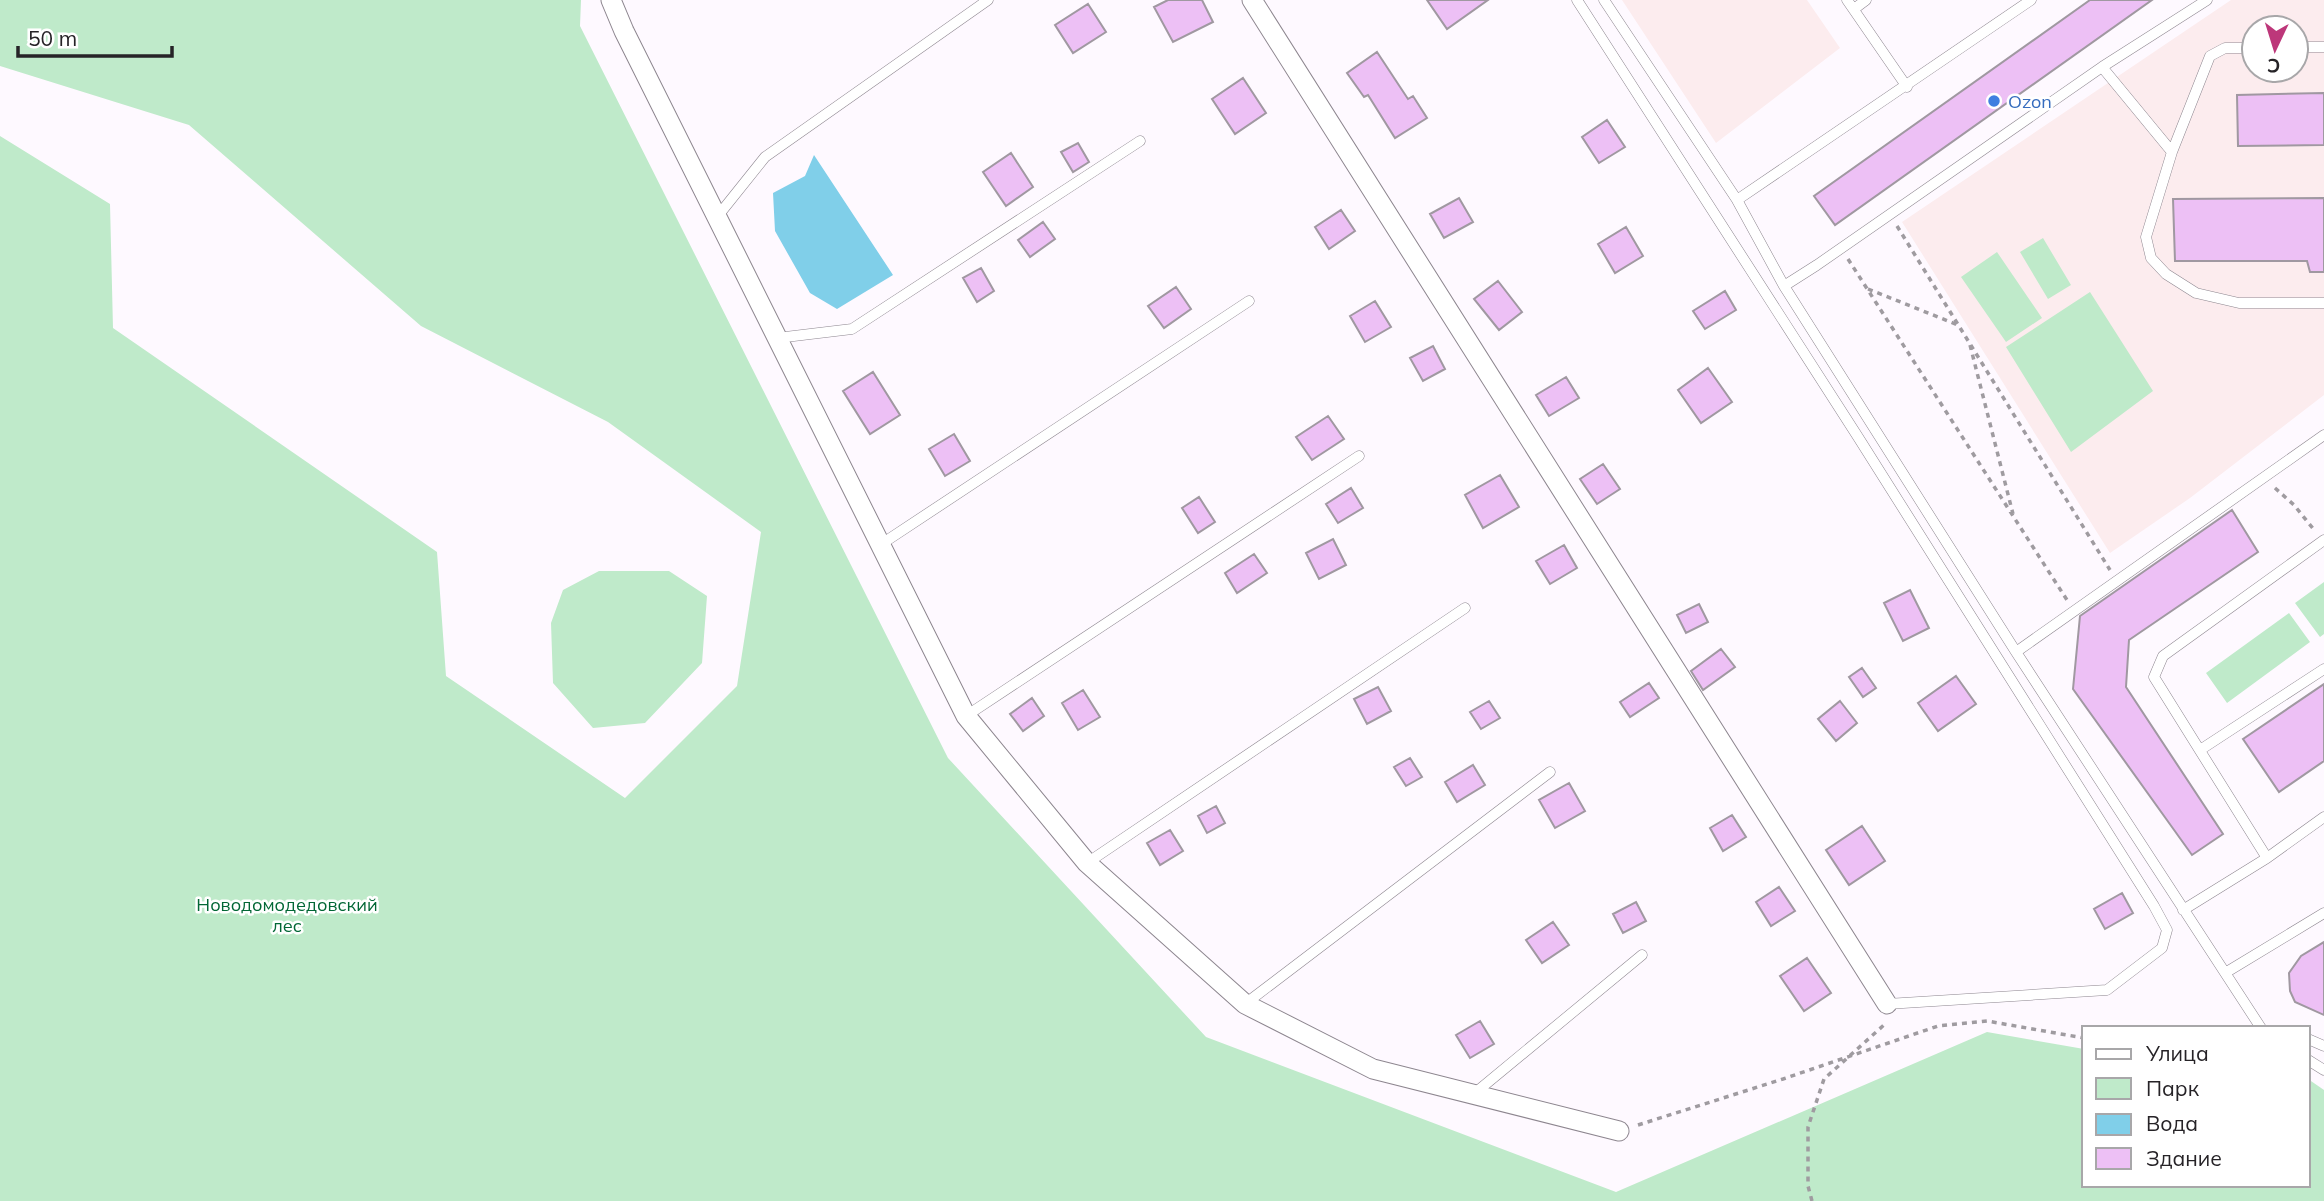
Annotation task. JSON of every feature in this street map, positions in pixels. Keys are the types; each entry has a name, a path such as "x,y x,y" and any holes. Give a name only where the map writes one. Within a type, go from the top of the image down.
{"street":[{"path":"1252,0 1887,1004"},
{"path":"616,4 717,217 966,716 1087,863 1245,1004 1373,1069 1619,1131"}],"lane":[{"path":"717,217 765,157 988,0"},
{"path":"1577,0 1873,461 2167,930 2162,948 2107,990 1887,1004"},
{"path":"1604,0 1737,200 1784,286 2016,652 2183,911 2262,1026"},
{"path":"1866,0 1850,4 1907,86"},
{"path":"1737,200 2031,0"},
{"path":"1784,286 2102,67 2207,0"},
{"path":"2240,48 2225,48 2210,56 2172,152 2146,237 2151,258 2166,274 2196,293 2239,303 2324,303"},
{"path":"2102,67 2172,152"},
{"path":"777,338 852,329 1140,141"},
{"path":"880,545 1249,301"},
{"path":"2016,652 2324,435"},
{"path":"966,716 1359,456"},
{"path":"2267,858 2154,677 2162,656 2324,540"},
{"path":"1087,863 1465,608"},
{"path":"2200,750 2324,668"},
{"path":"1245,1004 1550,772"},
{"path":"2183,911 2267,858 2324,817"},
{"path":"2225,973 2324,913"},
{"path":"1474,1094 1642,955"}],"path":[{"path":"1890,214 2117,581"},
{"path":"1840,248 2074,611"},
{"path":"1866,288 1958,325"},
{"path":"1969,342 2014,520"},
{"path":"2265,476 2324,540"},
{"path":"1812,1201 1808,1186 1808,1127 1824,1079 1887,1022 1887,1004"},
{"path":"1619,1131 1938,1026 1987,1021 2082,1038"}],"shaded area":[{"path":"1622,0 1807,0 1840,48 1716,143"},
{"path":"2231,0 2324,0 2324,395 2190,498 2110,553 1902,222"}],"green space":[{"name":"Новодомодедовский лес","path":"0,0 581,0 580,26 948,758 1206,1037 1616,1192 1987,1032 2082,1049 2082,1187 2310,1187 2310,1080 2324,1090 2324,1201 0,1201 0,136 110,204 113,328 437,552 446,676 625,798 737,686 761,532 608,422 421,326 189,125 0,66"},
{"path":"2043,238 2071,285 2048,299 2020,252"},
{"path":"1997,252 2042,318 2006,342 1961,277"},
{"path":"2090,292 2153,391 2071,452 2006,347"},
{"path":"599,571 669,571 707,596 702,663 645,723 593,728 553,683 551,623 563,590"},
{"path":"2324,582 2324,634 2320,637 2295,603"},
{"path":"2289,613 2310,642 2227,703 2206,673"}],"water":[{"path":"814,155 893,275 837,309 810,293 775,231 773,193 805,176"}],"building":[{"path":"1168,0 1202,0 1213,22 1173,42 1154,7"},
{"path":"1427,0 1488,0 1447,29"},
{"path":"2090,0 2152,0 1835,225 1814,196"},
{"path":"1088,4 1106,32 1073,53 1055,25"},
{"path":"1377,52 1408,99 1413,96 1427,118 1395,138 1368,95 1364,97 1347,73"},
{"path":"1243,78 1266,113 1235,134 1212,99"},
{"path":"2324,93 2324,145 2238,146 2237,95"},
{"path":"1607,120 1625,147 1599,163 1582,137"},
{"path":"1078,143 1089,162 1073,172 1061,152"},
{"path":"1011,153 1033,187 1006,206 983,172"},
{"path":"1459,198 1473,222 1444,238 1430,214"},
{"path":"2324,198 2324,272 2310,272 2307,261 2175,261 2173,199"},
{"path":"1341,210 1355,231 1329,249 1315,227"},
{"path":"1043,222 1055,239 1030,257 1018,240"},
{"path":"1626,227 1643,256 1615,273 1598,244"},
{"path":"981,268 994,291 977,302 963,278"},
{"path":"1498,281 1522,312 1499,330 1474,299"},
{"path":"1176,287 1191,309 1164,328 1148,306"},
{"path":"1725,291 1736,310 1705,329 1693,311"},
{"path":"1375,301 1391,327 1365,342 1350,316"},
{"path":"1433,346 1445,369 1423,381 1410,358"},
{"path":"1708,368 1732,402 1701,423 1678,390"},
{"path":"873,372 900,415 870,434 843,391"},
{"path":"1566,377 1579,398 1549,416 1536,395"},
{"path":"1328,416 1344,439 1312,460 1296,437"},
{"path":"954,434 970,461 945,476 929,449"},
{"path":"1603,464 1620,489 1597,504 1580,479"},
{"path":"1500,475 1519,507 1483,528 1465,495"},
{"path":"1351,488 1363,508 1338,523 1326,504"},
{"path":"1199,497 1215,522 1198,533 1182,508"},
{"path":"2232,510 2258,552 2129,640 2126,687 2223,834 2192,855 2073,689 2080,616"},
{"path":"1333,539 1346,565 1319,579 1306,553"},
{"path":"1564,545 1577,568 1550,584 1536,561"},
{"path":"1254,554 1267,573 1237,593 1225,573"},
{"path":"1910,590 1929,628 1903,641 1884,603"},
{"path":"1699,604 1708,622 1686,633 1677,615"},
{"path":"1721,649 1735,667 1703,690 1691,671"},
{"path":"1862,668 1876,688 1863,697 1849,677"},
{"path":"1956,676 1976,704 1938,731 1918,703"},
{"path":"1649,683 1659,698 1630,717 1620,702"},
{"path":"2324,684 2324,761 2279,792 2243,739"},
{"path":"1378,687 1391,711 1367,724 1354,699"},
{"path":"1083,690 1100,717 1078,730 1062,703"},
{"path":"1032,698 1044,716 1023,731 1010,714"},
{"path":"1489,701 1500,718 1481,729 1470,712"},
{"path":"1840,701 1857,723 1836,741 1818,719"},
{"path":"1410,758 1422,777 1406,786 1394,767"},
{"path":"1473,765 1485,785 1457,802 1445,782"},
{"path":"1569,783 1585,811 1555,828 1539,800"},
{"path":"1216,806 1225,823 1207,833 1198,816"},
{"path":"1732,815 1746,837 1723,851 1710,828"},
{"path":"1862,826 1885,861 1849,885 1826,850"},
{"path":"1170,830 1183,851 1160,865 1147,843"},
{"path":"1779,887 1795,911 1771,926 1756,902"},
{"path":"2122,893 2133,913 2105,929 2094,909"},
{"path":"1636,902 1646,921 1623,933 1613,914"},
{"path":"1553,922 1569,945 1542,963 1526,940"},
{"path":"2324,942 2324,1015 2295,1002 2290,991 2289,973 2301,956"},
{"path":"1807,958 1831,993 1804,1011 1780,976"},
{"path":"1480,1021 1494,1044 1470,1058 1456,1035"}],"place":[{"name":"Ozon","path":"1994,101"}]}
